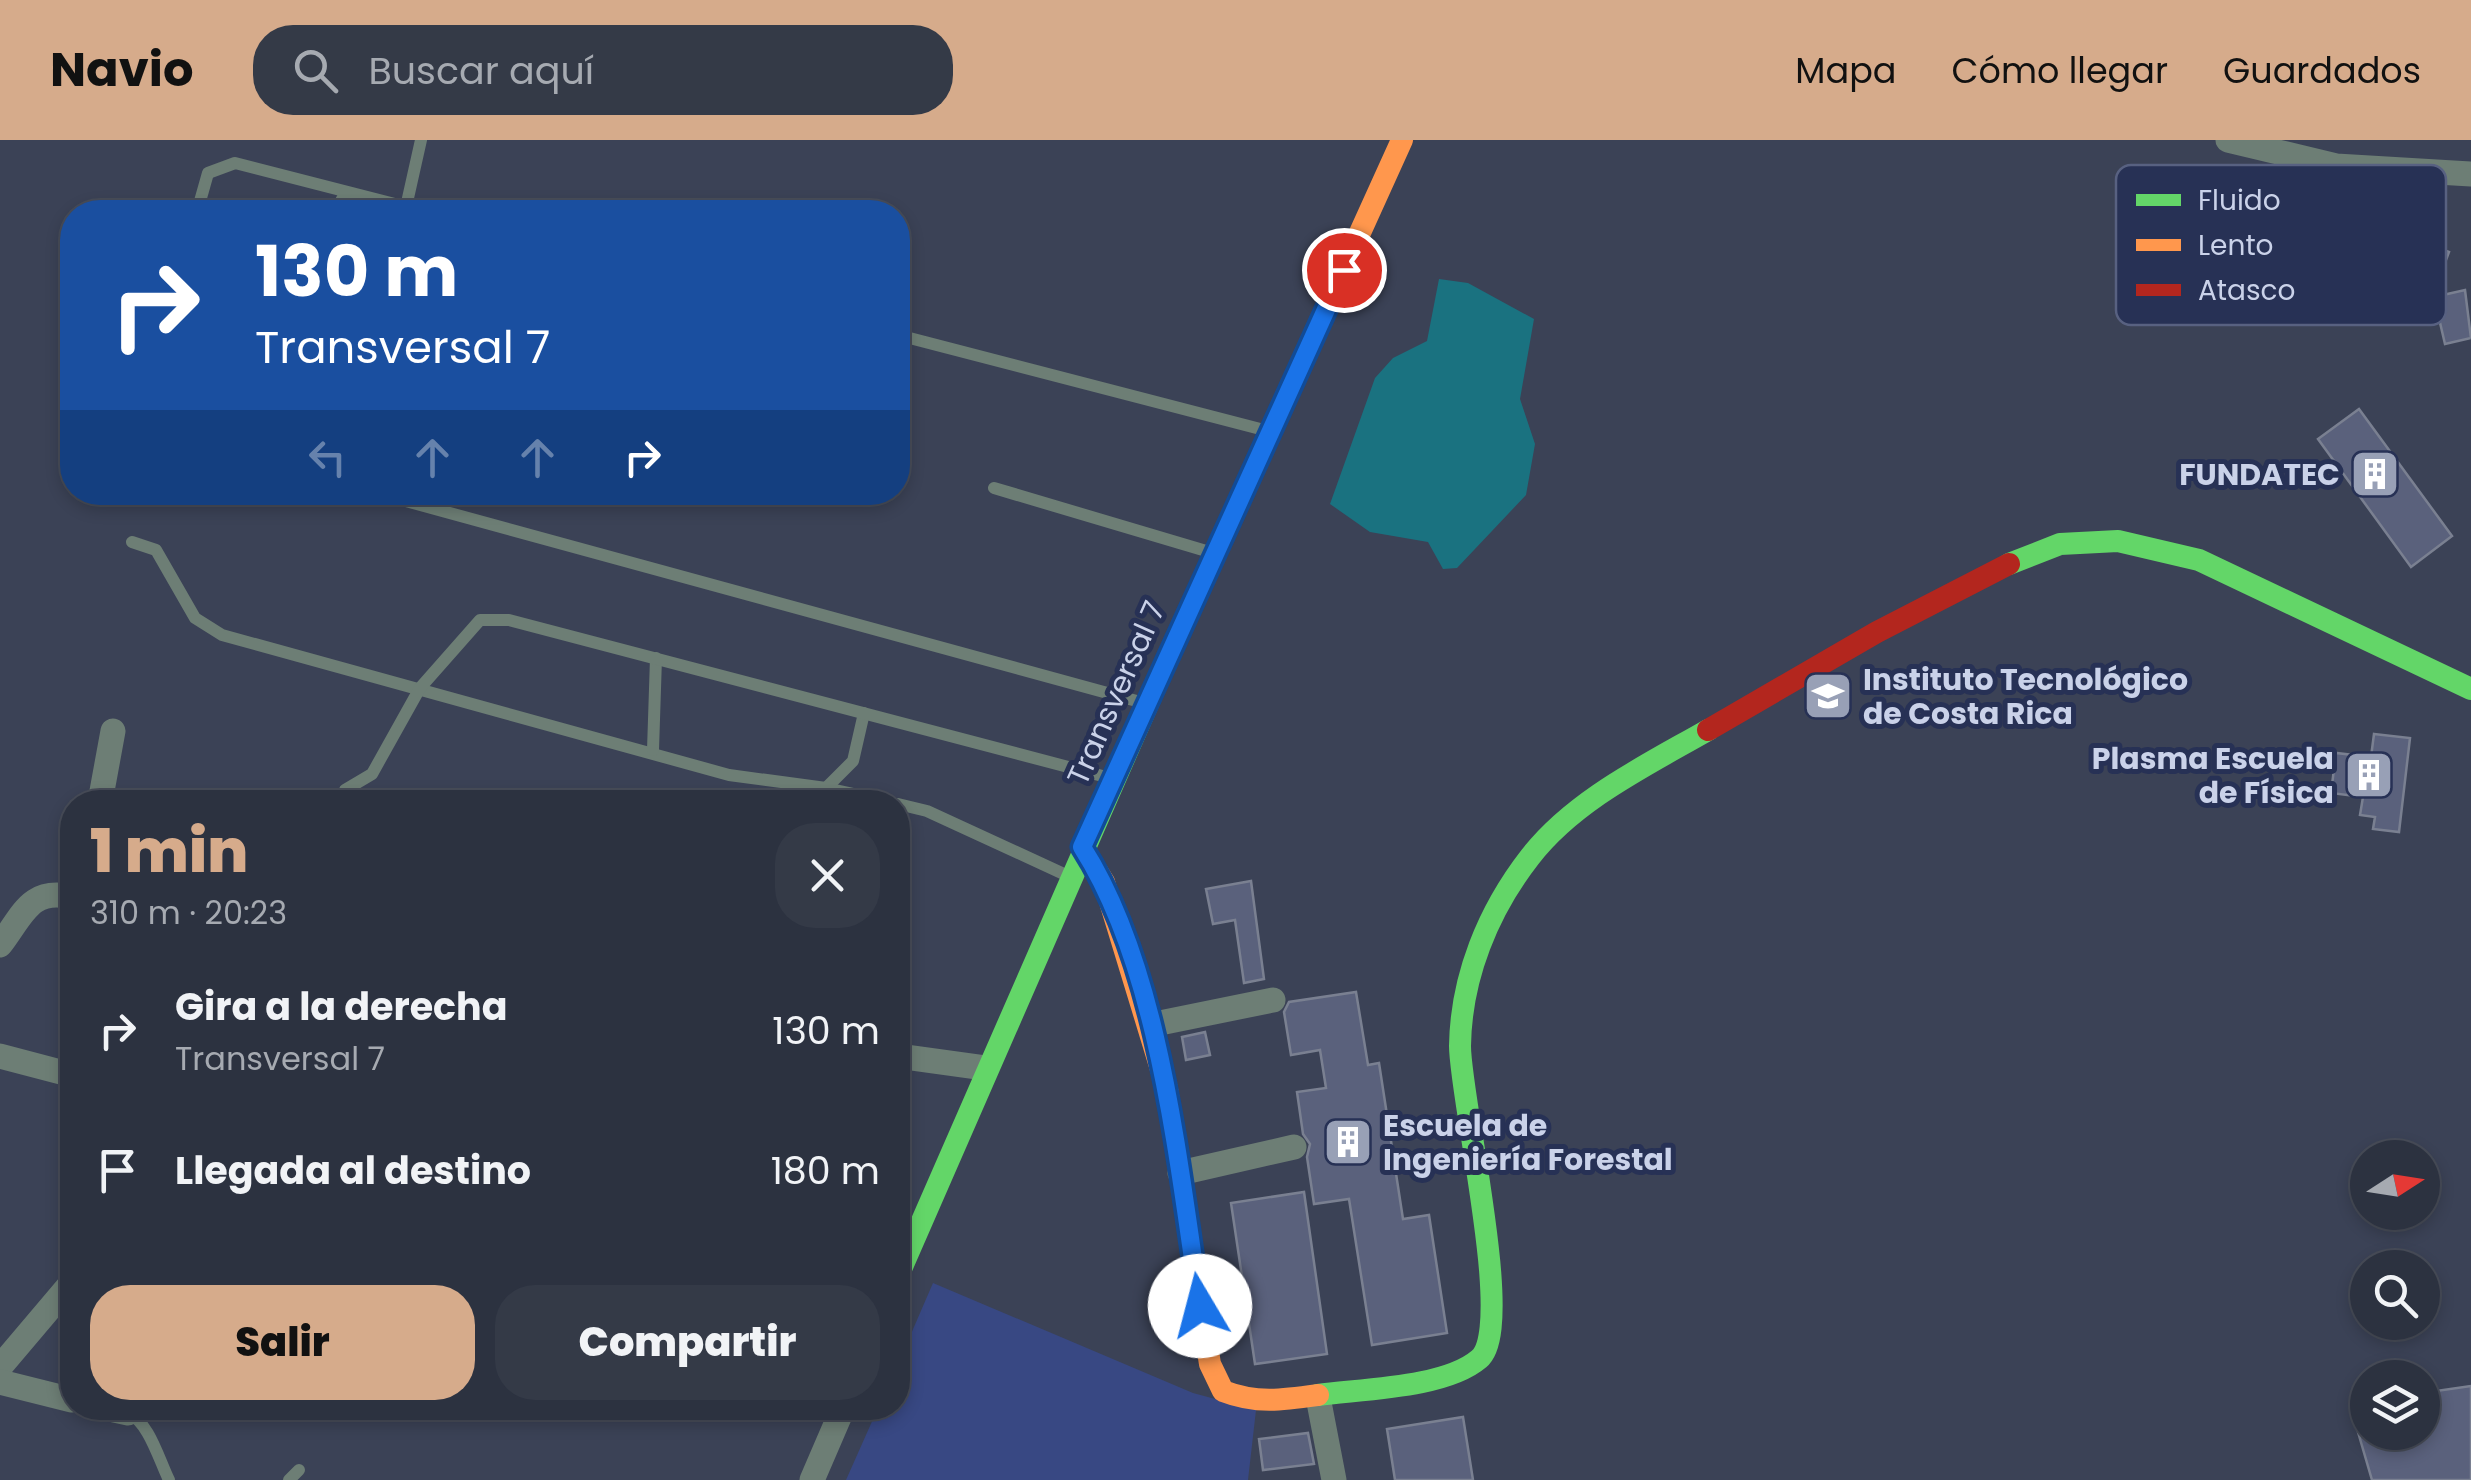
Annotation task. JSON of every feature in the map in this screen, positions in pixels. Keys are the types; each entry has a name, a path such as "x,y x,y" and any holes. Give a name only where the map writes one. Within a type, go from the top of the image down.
{"street":[{"name":"Transversal 7","path":"910,1247 1068,876 1402,140"},
{"path":"2228,140 2332,165"},
{"path":"2446,173 2471,174 2471,166"},
{"path":"1082,847 1104,882 1167,1088 1204,1338 1216,1379 1224,1391 1246,1400 1318,1397 1443,1377 1480,1359 1490,1344 1492,1283 1460,1048 1465,996 1479,944 1502,897 1532,854 1584,805 1653,761 1991,571 2060,544 2118,541 2199,560 2471,689"},
{"path":"102,790 113,731"},
{"path":"0,945 35,898 60,895"},
{"path":"1150,1025 1273,1000"},
{"path":"0,1056 60,1072"},
{"path":"910,1058 985,1068"},
{"path":"1180,1173 1294,1147"},
{"path":"0,1366 60,1296"},
{"path":"0,1382 60,1397"},
{"path":"1318,1397 1334,1480"},
{"path":"812,1480 838,1420"}],"lane":[{"path":"407,200 420,140"},
{"path":"200,200 208,173 235,162 378,200"},
{"path":"342,200 346,192"},
{"path":"910,338 1270,432"},
{"path":"994,488 1215,554"},
{"path":"420,505 1147,704"},
{"path":"132,542 156,550 195,618 222,635 653,750 729,775 835,790"},
{"path":"345,790 372,774 420,688 480,620 509,620 1113,779"},
{"path":"653,750 656,658"},
{"path":"826,788 853,761 864,713"},
{"path":"910,808 973,830 1068,876"},
{"path":"139,1420 169,1480"}],"shaded area":[{"path":"1439,279 1468,283 1534,319 1520,399 1535,444 1526,495 1457,568 1443,569 1428,542 1370,532 1330,504 1375,378 1393,358 1427,341"},
{"path":"933,1283 1193,1393 1256,1410 1248,1480 846,1480 873,1420 910,1420 910,1336"}],"building":[{"path":"2465,290 2471,338 2445,344 2441,325 2446,325 2446,294"},
{"name":"FUNDATEC","path":"2359,409 2452,536 2411,567 2318,439"},
{"name":"Plasma Escuela de Física","path":"2374,734 2410,738 2399,832 2373,829 2375,817 2360,815 2363,797 2331,793 2336,753 2371,757"},
{"path":"1251,881 1264,979 1244,983 1235,920 1213,924 1206,889"},
{"path":"1356,992 1368,1065 1379,1063 1403,1219 1429,1215 1447,1333 1372,1345 1349,1199 1314,1204 1307,1157 1310,1144 1303,1134 1297,1092 1326,1088 1320,1050 1291,1055 1284,1012 1289,1002"},
{"path":"1205,1032 1210,1055 1186,1060 1182,1037"},
{"path":"1304,1192 1327,1354 1255,1364 1231,1203"},
{"path":"2471,1386 2471,1480 2372,1480 2363,1450 2440,1450 2440,1390"},
{"path":"1463,1417 1473,1480 1395,1480 1387,1429"},
{"path":"1308,1433 1314,1464 1263,1470 1259,1439"}],"traffic: fast":[{"path":"2009,564 2060,544 2118,541 2199,560 2471,689"},
{"path":"910,1249 1189,610"},
{"path":"1318,1395 1425,1382 1464,1369 1479,1359 1489,1339 1492,1305 1460,1046 1465,995 1480,946 1515,878 1568,818 1613,785 1708,730"}],"traffic: slow":[{"path":"1189,610 1402,140"},
{"path":"1082,847 1104,882 1167,1089 1210,1364 1223,1391 1235,1395 1270,1400 1318,1395"}],"traffic: jam":[{"path":"1708,730 1877,632 2009,564"}],"place":[{"name":"FUNDATEC","path":"2375,474"},
{"name":"Instituto Tecnológico de Costa Rica","path":"1828,696"},
{"name":"Plasma Escuela de Física","path":"2369,775"},
{"name":"Escuela de Ingeniería Forestal","path":"1348,1142"}],"route":[{"path":"1200,1306 1167,1088 1143,998 1104,882 1082,847 1344,270"}]}
